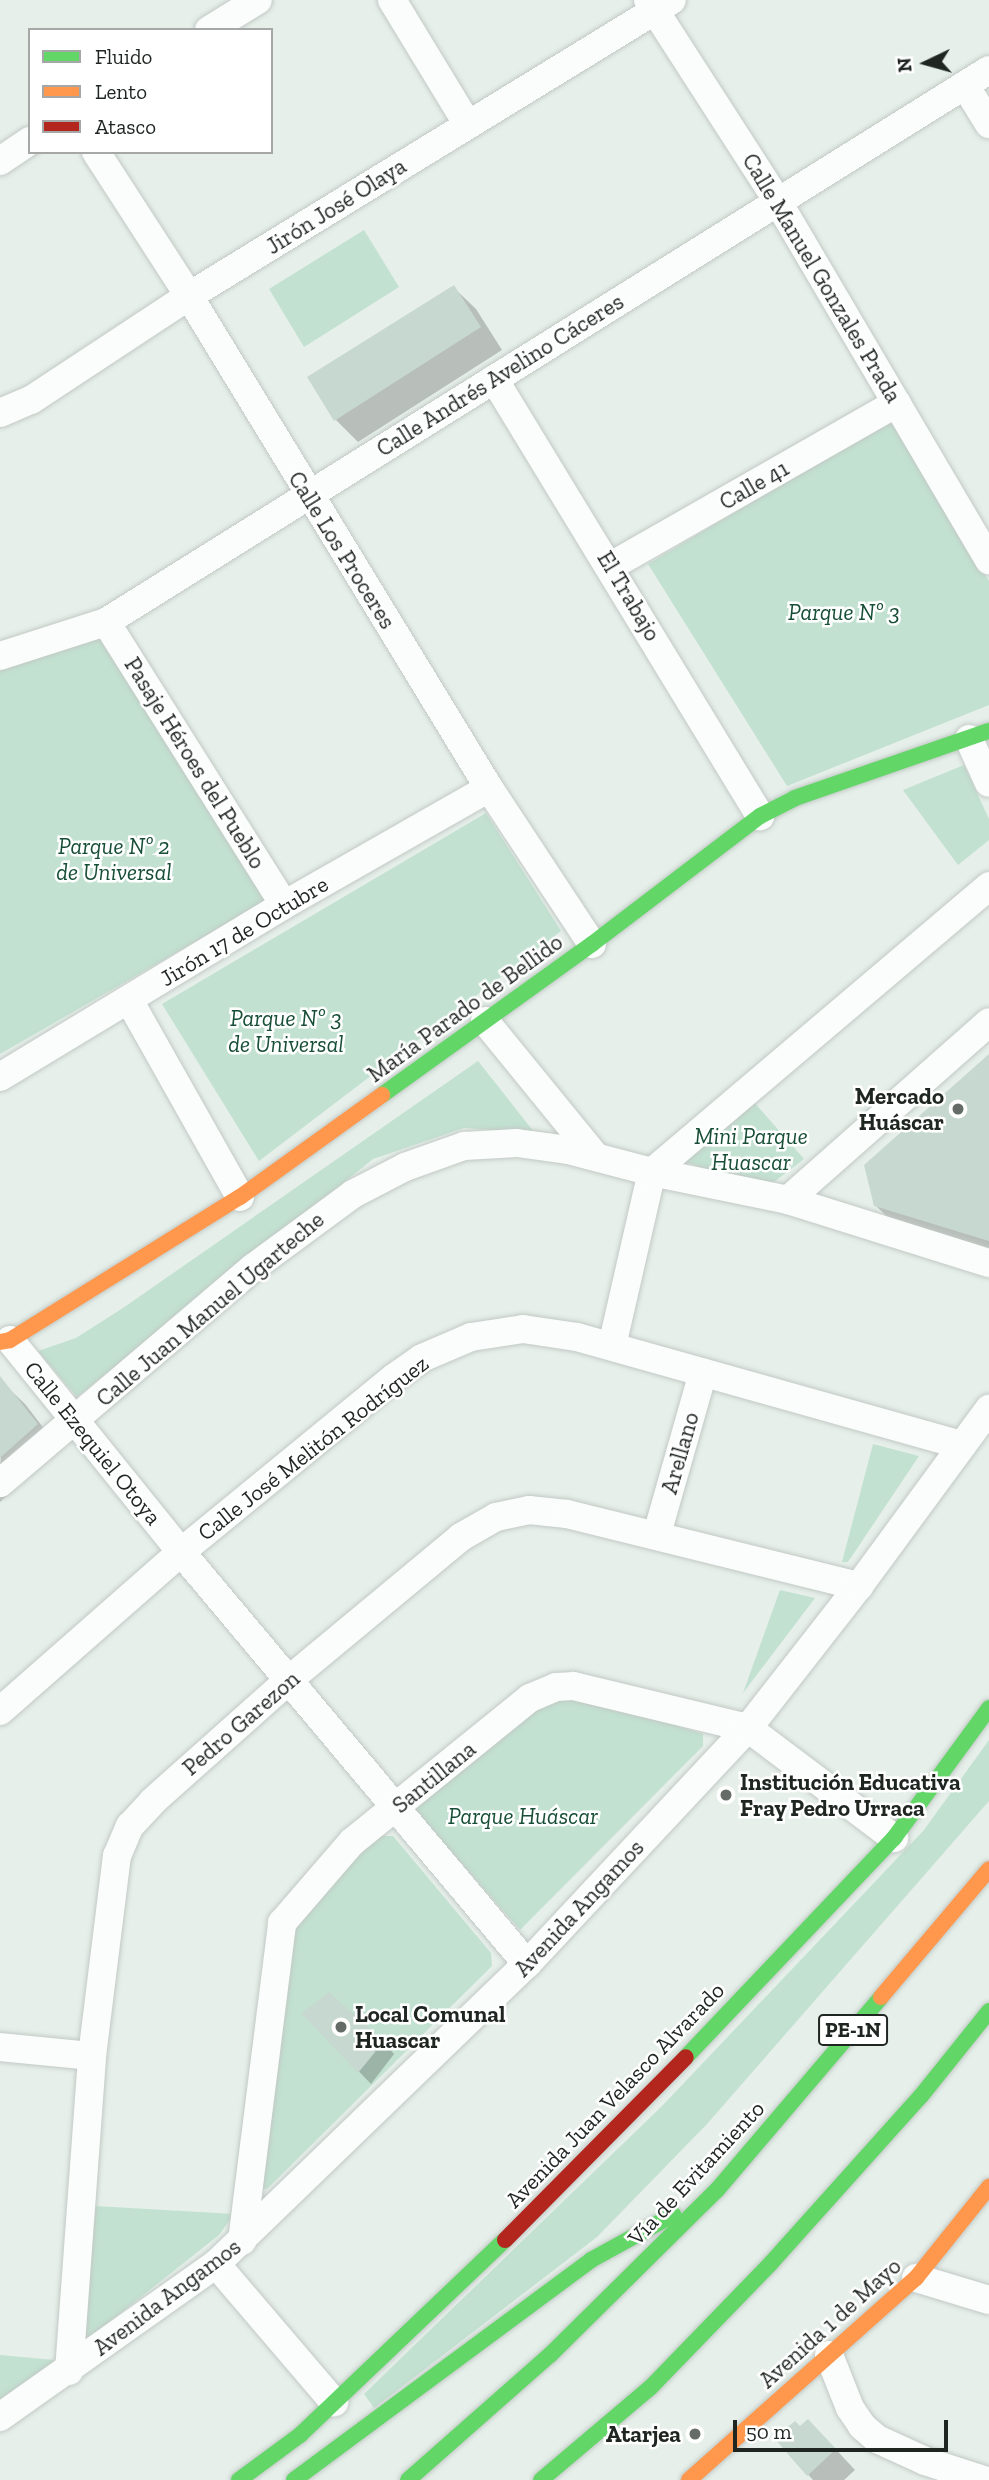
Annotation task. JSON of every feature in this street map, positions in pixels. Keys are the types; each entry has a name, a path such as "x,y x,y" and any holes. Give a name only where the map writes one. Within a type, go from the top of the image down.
{"main road":[{"name":"María Parado de Bellido","path":"5,1341 240,1197 592,944 760,816 795,798 979,735"},
{"name":"Avenida Juan Velasco Alvarado","path":"239,2480 300,2435 436,2308 641,2104 894,1838 989,1708"},
{"name":"Vía de Evitamiento","path":"408,2480 550,2355 718,2190 989,1869"},
{"path":"541,2480 650,2388 771,2263 921,2096 989,2011"},
{"name":"Avenida 1 de Mayo","path":"689,2480 916,2278 989,2187"},
{"path":"294,2480 591,2260 718,2190"}],"street":[{"path":"212,28 258,0"},
{"path":"392,0 468,125"},
{"name":"Jirón José Olaya","path":"0,413 30,400 189,296 468,125 659,3"},
{"name":"Calle Manuel Gonzales Prada","path":"659,3 989,560"},
{"name":"Calle Andrés Avelino Cáceres","path":"0,656 106,622 989,70"},
{"path":"965,85 989,124"},
{"path":"0,161 28,142"},
{"name":"Calle Los Proceres","path":"97,154 189,296 489,788 592,944"},
{"name":"El Trabajo","path":"494,379 611,566 760,816"},
{"name":"Calle 41","path":"611,566 897,403"},
{"name":"Pasaje Héroes del Pueblo","path":"106,622 284,905"},
{"path":"979,735 989,783"},
{"name":"Jirón 17 de Octubre","path":"0,1077 284,905 489,788"},
{"path":"612,1346 652,1172 989,886"},
{"path":"129,1000 240,1197"},
{"path":"485,1021 595,1156"},
{"path":"789,1200 989,1022"},
{"name":"Calle Juan Manuel Ugarteche","path":"0,1483 254,1267 352,1194 405,1167 464,1146 490,1143 544,1146 595,1156 652,1172 789,1200 989,1263"},
{"name":"Calle José Melitón Rodríguez","path":"0,1711 181,1552 395,1377 445,1346 497,1331 550,1331 612,1346 962,1445"},
{"name":"Calle Ezequiel Otoya","path":"5,1341 76,1420 181,1552 527,1964"},
{"name":"Arellano","path":"657,1534 703,1372"},
{"name":"Avenida Angamos","path":"0,2417 69,2371 242,2241 527,1964 748,1728 859,1586 989,1409"},
{"name":"Pedro Garezon","path":"69,2371 92,2056 117,1856 130,1826 153,1801 290,1679 461,1537 496,1517 529,1510 556,1512 657,1534 859,1586"},
{"name":"Santillana","path":"242,2241 282,1923 352,1842 530,1698 556,1688 589,1688 748,1728 894,1838"},
{"path":"0,2047 92,2056"},
{"path":"216,2263 334,2402"},
{"path":"916,2278 989,2301"},
{"path":"829,2355 850,2408 862,2426 877,2439 923,2470 984,2480"}],"green space":[{"path":"364,230 399,287 304,347 269,289"},
{"name":"Parque Nº 3","path":"891,420 989,581 989,705 787,786 648,564"},
{"name":"Parque Nº 2 de Universal","path":"108,636 271,898 0,1054 0,670"},
{"path":"964,765 989,819 989,840 958,865 903,790"},
{"name":"Parque Nº 3 de Universal","path":"486,813 561,931 259,1161 162,1004"},
{"path":"478,1061 534,1132 464,1128 373,1159 77,1397 38,1351 76,1338 123,1308"},
{"name":"Mini Parque Huascar","path":"753,1101 804,1159 766,1188 685,1162"},
{"path":"873,1444 919,1456 848,1562 842,1562"},
{"path":"780,1590 815,1598 743,1693"},
{"name":"Parque Huáscar","path":"558,1698 607,1703 703,1734 703,1746 520,1930 412,1807 536,1705"},
{"path":"989,1740 989,1801 707,2124 597,2237 374,2408 364,2394 662,2106 924,1830"},
{"path":"379,1836 393,1836 491,1953 492,1966 267,2189 259,2188 288,1934 309,1899"},
{"path":"95,2206 234,2214 219,2235 84,2342"},
{"path":"0,2355 54,2360 53,2371 0,2406"}],"building":[{"path":"454,285 481,327 334,421 307,377"},
{"name":"Mercado Huáscar","path":"989,1054 989,1241 874,1206 864,1165"},
{"path":"0,1376 38,1424 0,1458"},
{"name":"Local Comunal Huascar","path":"329,1992 384,2041 358,2073 301,2013"},
{"path":"808,2419 836,2449 807,2476 774,2438 795,2421 800,2426"}],"traffic: fast":[{"path":"382,1095 592,944 760,816 795,798 989,731"},
{"path":"686,2057 894,1838 989,1708"},
{"path":"408,2480 550,2355 717,2190 881,1997"},
{"path":"541,2480 650,2388 771,2263 921,2096 989,2011"},
{"path":"294,2480 591,2260 673,2215"},
{"path":"239,2480 300,2435 505,2240"}],"traffic: slow":[{"path":"0,1342 10,1340 240,1197 382,1095"},
{"path":"881,1997 989,1869"},
{"path":"689,2480 916,2278 989,2187"}],"traffic: jam":[{"path":"505,2240 686,2057"}],"place":[{"name":"Mercado Huáscar","path":"958,1109"},
{"name":"Institución Educativa Fray Pedro Urraca","path":"726,1795"},
{"name":"Local Comunal Huascar","path":"341,2027"},
{"name":"Atarjea","path":"695,2434"}]}
